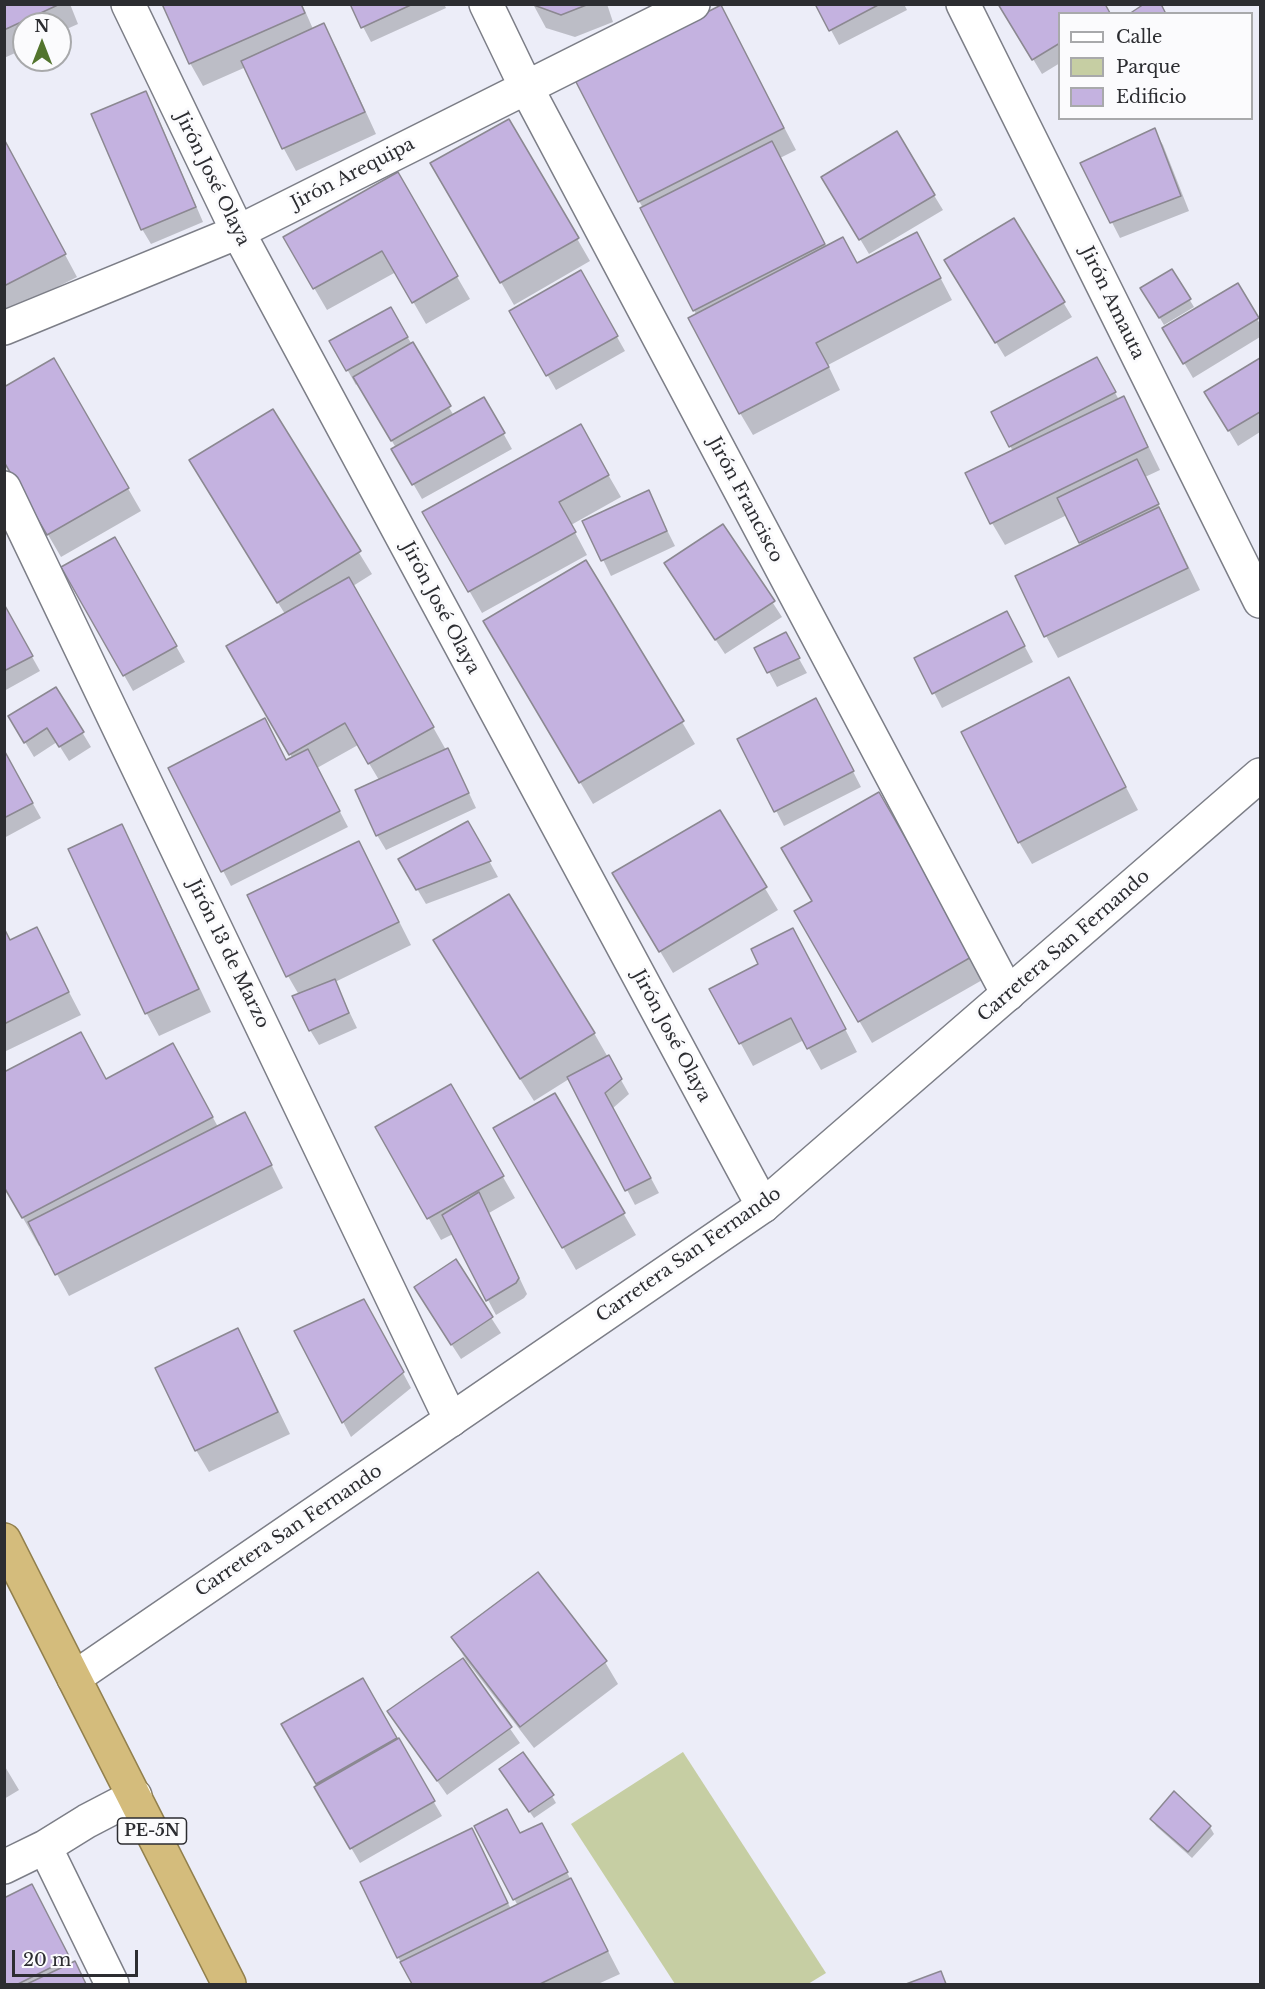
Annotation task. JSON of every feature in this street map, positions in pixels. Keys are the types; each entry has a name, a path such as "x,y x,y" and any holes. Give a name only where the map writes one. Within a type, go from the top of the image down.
{"highway":[{"name":"PE-5N","path":"4,1540 229,1984"}],"street":[{"name":"Jirón José Olaya","path":"128,4 238,232 763,1206"},
{"name":"Jirón Francisco","path":"486,4 526,87 1008,994"},
{"name":"Jirón Arequipa","path":"4,328 238,232 693,4"},
{"name":"Jirón Amauta","path":"963,4 1260,601"},
{"name":"Jirón 13 de Marzo","path":"4,488 451,1420"},
{"name":"Carretera San Fernando","path":"74,1678 763,1206 1260,775"},
{"path":"4,1867 45,1847 87,1821 135,1796"},
{"path":"45,1847 112,1984"}],"green space":[{"path":"683,1752 826,1973 808,1984 675,1984 571,1824"}],"building":[{"path":"4,4 60,4 43,12 12,12 12,26 4,30"},
{"path":"162,4 301,4 305,13 189,64"},
{"path":"350,4 413,4 361,28"},
{"path":"531,4 589,4 561,15"},
{"path":"815,4 880,4 829,31"},
{"path":"998,4 1105,4 1109,12 1058,12 1058,44 1032,60"},
{"path":"1144,4 1161,4 1165,12 1132,12"},
{"path":"721,5 784,128 638,202 575,80"},
{"path":"324,23 365,112 282,149 241,61"},
{"path":"146,91 196,207 141,230 91,114"},
{"path":"509,119 579,238 500,283 430,163"},
{"path":"1155,128 1181,196 1110,223 1080,163"},
{"path":"897,131 935,195 859,240 821,177"},
{"path":"4,139 66,254 4,286"},
{"path":"772,141 825,244 693,311 640,208"},
{"path":"398,172 458,276 412,303 382,251 313,289 283,237"},
{"path":"1014,218 1065,302 995,343 944,260"},
{"path":"917,232 941,278 816,343 829,367 739,414 688,318 843,237 857,263"},
{"path":"1172,269 1191,299 1159,318 1140,288"},
{"path":"581,270 618,336 546,376 509,311"},
{"path":"1238,283 1259,318 1183,364 1162,328"},
{"path":"391,307 408,337 346,371 329,341"},
{"path":"413,342 451,406 391,441 353,377"},
{"path":"1097,357 1116,392 1009,447 991,412"},
{"path":"54,358 129,488 47,535 4,462 4,387"},
{"path":"1260,358 1260,412 1228,431 1204,392"},
{"path":"1124,396 1148,447 990,524 965,473"},
{"path":"484,397 505,433 412,485 391,449"},
{"path":"273,409 361,551 277,603 189,460"},
{"path":"581,424 609,475 559,502 576,532 468,592 422,512"},
{"path":"1137,459 1159,504 1079,543 1057,498"},
{"path":"649,490 667,531 601,561 582,521"},
{"path":"1159,507 1188,568 1044,637 1015,576"},
{"path":"723,524 775,601 715,640 664,563"},
{"path":"115,537 177,646 123,676 61,567"},
{"path":"586,560 684,721 579,783 483,621"},
{"path":"349,577 434,727 368,764 345,723 289,755 226,646"},
{"path":"4,604 33,656 4,671"},
{"path":"1007,611 1025,646 932,694 914,658"},
{"path":"786,632 800,658 767,673 754,648"},
{"path":"1069,677 1126,787 1018,843 961,732"},
{"path":"56,687 84,732 59,747 47,728 24,743 8,716"},
{"path":"816,698 854,771 774,812 737,739"},
{"path":"265,718 286,760 308,749 340,811 221,872 168,768"},
{"path":"448,748 469,793 376,836 355,790"},
{"path":"4,750 33,803 4,818"},
{"path":"879,792 973,956 858,1022 794,911 812,901 781,848"},
{"path":"720,810 767,887 659,952 612,873"},
{"path":"468,821 491,861 416,890 398,859"},
{"path":"122,824 199,989 145,1014 68,849"},
{"path":"359,841 399,922 286,977 247,895"},
{"path":"509,894 595,1033 520,1079 433,940"},
{"path":"37,927 69,992 4,1024 4,928 10,940"},
{"path":"793,928 846,1029 807,1049 791,1018 739,1044 709,989 758,964 751,949"},
{"path":"335,979 349,1013 309,1031 292,996"},
{"path":"81,1032 106,1079 173,1043 213,1117 22,1218 4,1187 4,1072"},
{"path":"609,1055 622,1079 605,1093 651,1178 625,1191 567,1077"},
{"path":"451,1084 504,1176 427,1219 375,1127"},
{"path":"555,1093 625,1213 562,1248 493,1128"},
{"path":"245,1112 272,1165 55,1275 28,1222"},
{"path":"479,1192 519,1278 516,1283 486,1301 442,1215"},
{"path":"456,1259 493,1317 451,1345 414,1287"},
{"path":"364,1299 404,1372 342,1423 294,1331"},
{"path":"238,1328 278,1412 195,1451 155,1368"},
{"path":"538,1572 607,1661 520,1727 451,1637"},
{"path":"463,1658 512,1727 437,1781 387,1711"},
{"path":"363,1678 397,1738 316,1784 281,1724"},
{"path":"399,1738 435,1801 350,1849 314,1787"},
{"path":"523,1752 554,1795 529,1812 499,1769"},
{"path":"1174,1791 1211,1826 1188,1852 1150,1819"},
{"path":"507,1809 520,1833 542,1823 568,1872 513,1900 474,1826"},
{"path":"472,1828 508,1903 397,1958 360,1882"},
{"path":"571,1878 608,1951 540,1984 412,1984 400,1962"},
{"path":"32,1884 70,1958 18,1984 4,1984 4,1898"},
{"path":"75,1961 86,1984 27,1984 67,1965"},
{"path":"941,1971 946,1984 906,1984"}]}
